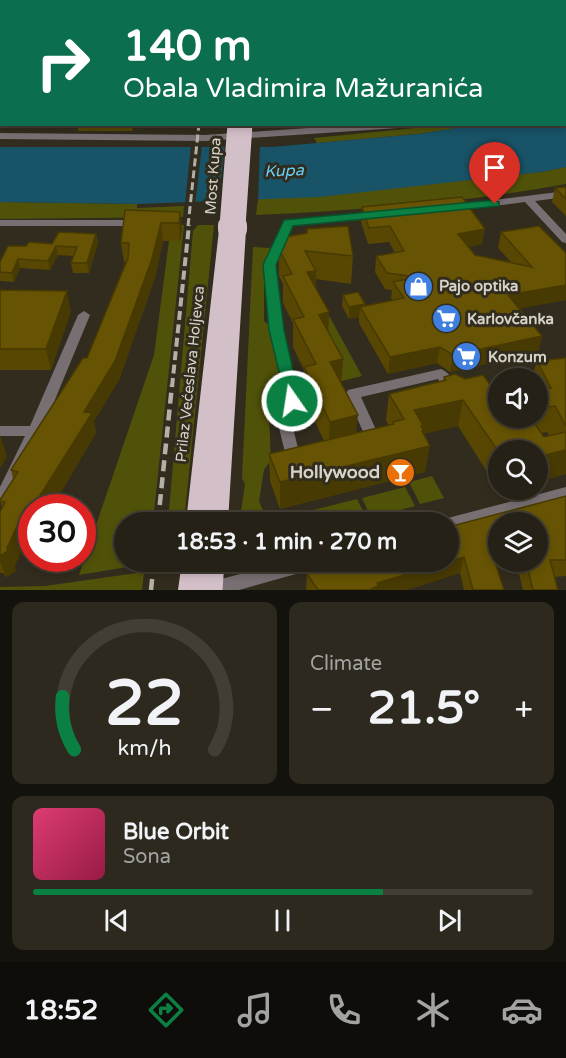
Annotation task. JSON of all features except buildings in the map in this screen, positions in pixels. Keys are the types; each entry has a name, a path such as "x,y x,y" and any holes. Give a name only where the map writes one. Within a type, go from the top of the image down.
{"highway":[{"name":"Most Kupa","path":"232,230 234,126"},
{"name":"Most Kupa","path":"232,230 246,126"},
{"name":"Prilaz Većeslava Holjevca","path":"198,512 232,230"},
{"path":"218,512 232,230"},
{"path":"190,590 192,572"},
{"path":"211,590 213,572"}],"street":[{"path":"0,136 205,138 383,126"},
{"path":"439,210 566,194"},
{"path":"529,200 566,240"},
{"path":"299,466 280,403 292,401 277,330 270,265 289,223 384,215"},
{"path":"0,223 150,223"},
{"path":"5,493 35,431 84,315"},
{"path":"367,449 377,447 353,394 441,374 459,398 469,396"},
{"path":"0,431 35,431"},
{"path":"459,522 566,493"},
{"path":"211,590 277,572"}],"shaded area":[{"path":"435,126 470,126 418,134 317,143 314,138"},
{"path":"566,167 566,184 527,191 411,205 256,215 258,199 541,172"},
{"path":"0,202 137,204 137,208 184,206 183,217 0,219"},
{"path":"180,225 184,225 154,512 114,512 114,569 79,575 80,572 96,572 96,525 154,355 169,241 180,241"},
{"path":"198,225 214,225 185,512 169,512 193,231"},
{"path":"253,247 270,248 268,262 264,264 264,321 272,328 282,385 280,392 268,396 271,460 264,470 259,501 264,512 241,512 245,484 242,478"},
{"path":"320,299 362,376 338,382"},
{"path":"432,476 444,498 420,504 409,482"},
{"path":"405,487 415,506 393,512 368,512 362,498"},
{"path":"357,499 364,512 314,512 313,510"},
{"path":"144,572 142,590 0,590 0,587 45,586"}],"water":[{"name":"Kupa","path":"470,126 566,126 566,167 541,172 320,197 140,204 0,202 0,147 272,147 418,134"}],"pier":[{"path":"225,144 260,144 258,202 218,204"},
{"path":"191,145 202,145 195,205 185,205"}],"railway":[{"path":"188,226 199,126"},
{"path":"172,387 189,225"},
{"path":"159,512 172,385"},
{"path":"151,590 153,572"}],"place":[{"name":"Pajo optika","path":"418,286"},
{"name":"Karlovčanka","path":"446,319"},
{"name":"Konzum","path":"467,357"},
{"name":"Hollywood","path":"401,472"}],"route":[{"path":"292,401 277,330 270,265 289,223 495,204"}]}
